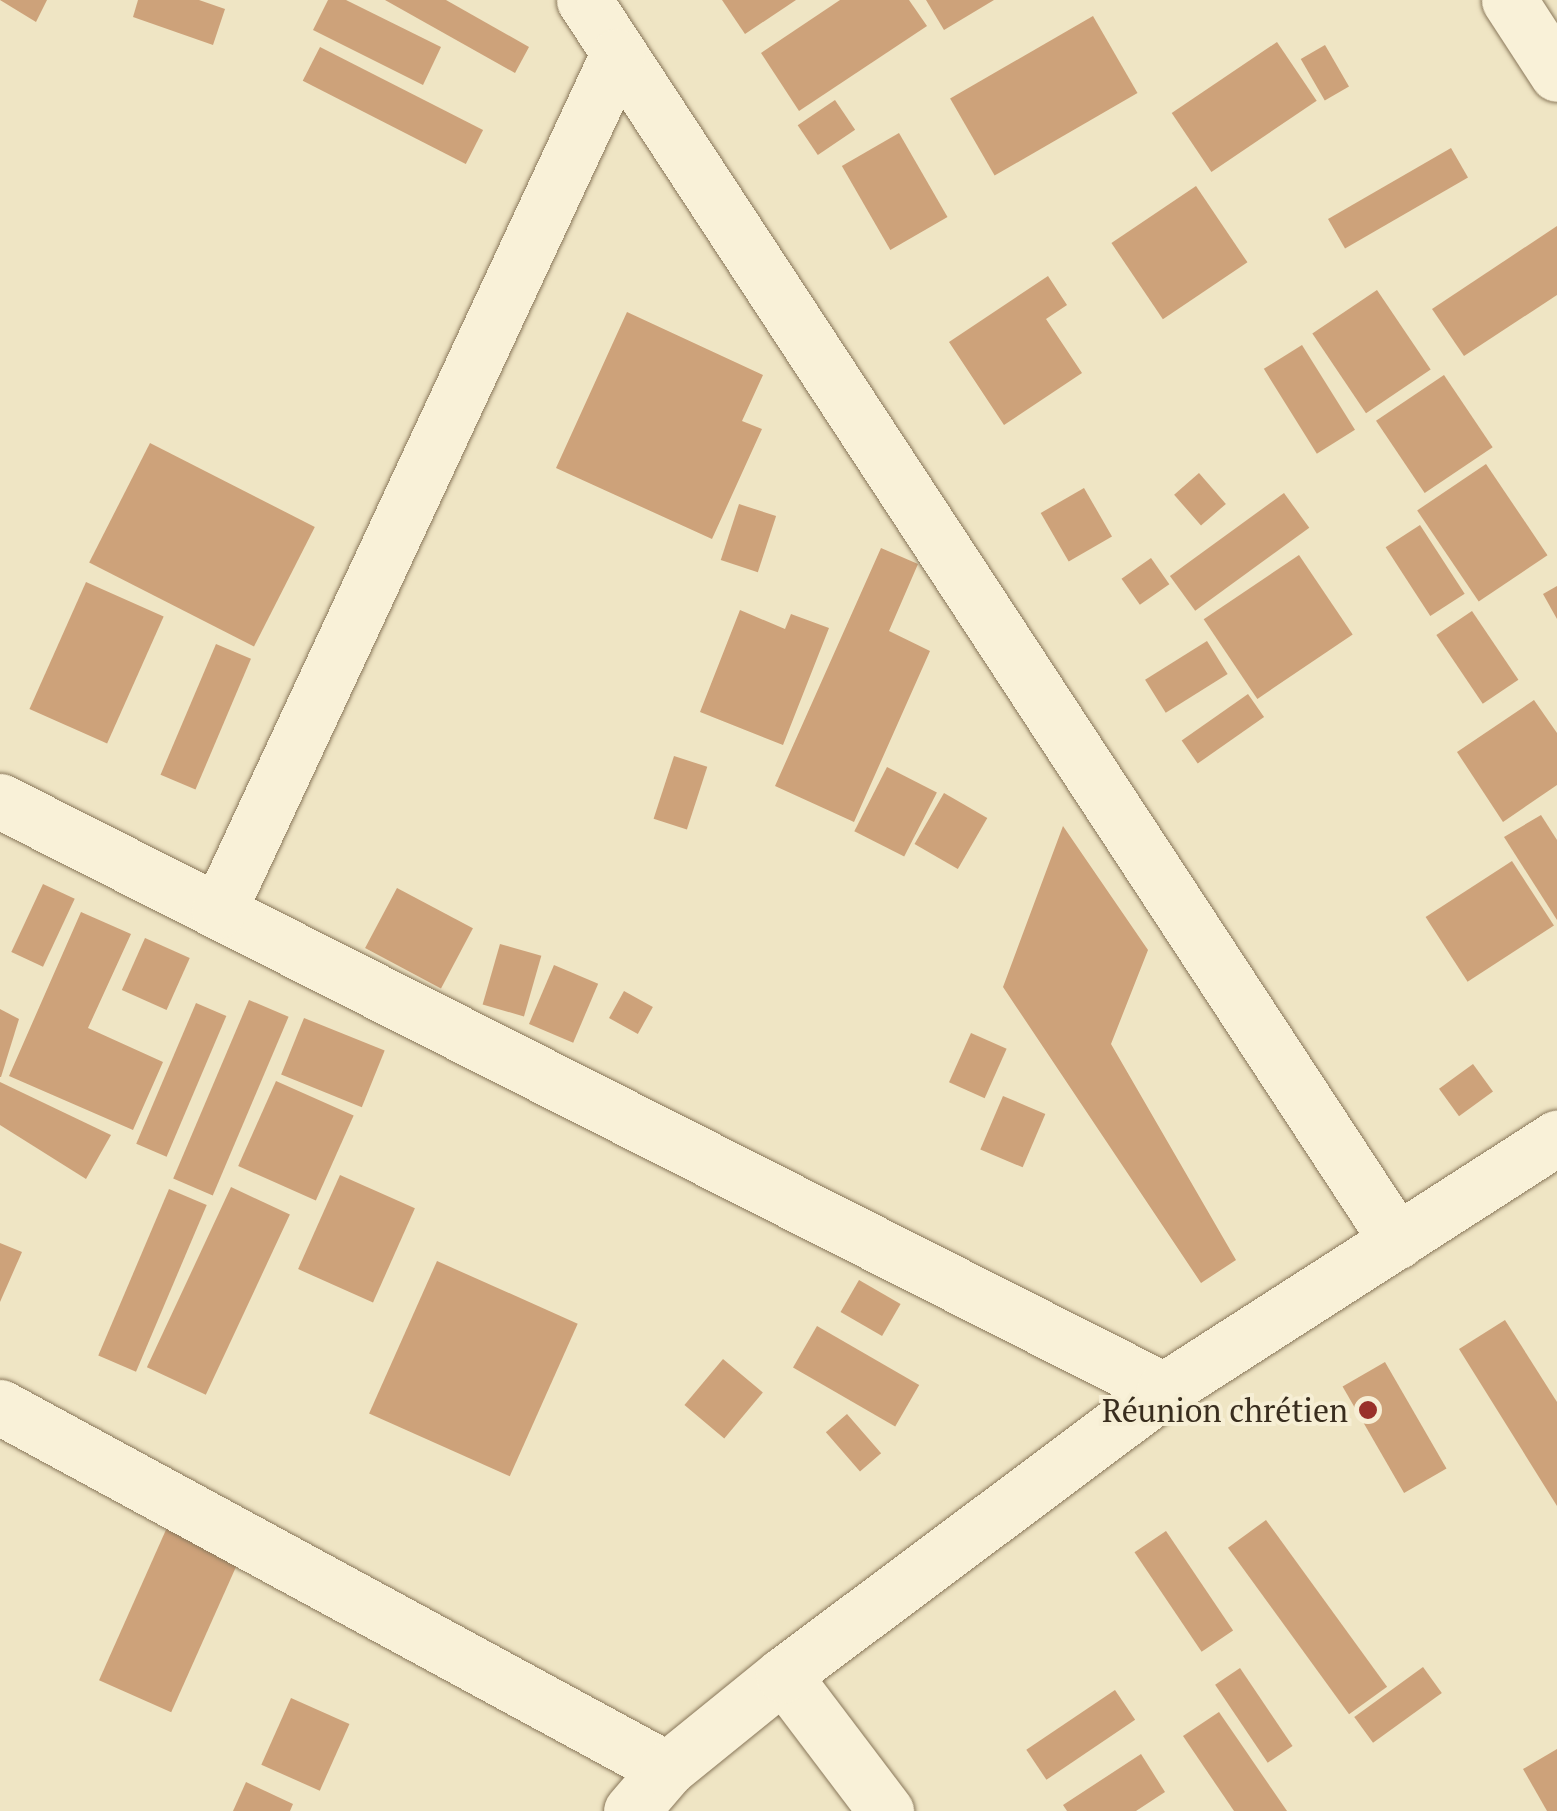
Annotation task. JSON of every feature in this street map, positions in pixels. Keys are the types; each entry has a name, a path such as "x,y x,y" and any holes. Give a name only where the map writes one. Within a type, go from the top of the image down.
{"street":[{"path":"584,0 617,56 1398,1241"},
{"path":"1509,0 1557,74"},
{"path":"219,910 617,56"},
{"path":"0,801 1164,1390"},
{"path":"630,1811 667,1770 783,1675 1164,1390 1557,1138"},
{"path":"0,1406 667,1770"},
{"path":"783,1675 886,1811"}],"building":[{"path":"0,0 47,0 36,22"},
{"path":"138,0 199,0 225,9 213,45 133,17"},
{"path":"328,0 346,0 441,47 423,85 313,30"},
{"path":"385,0 446,0 529,47 515,73"},
{"path":"722,0 796,0 745,34"},
{"path":"840,0 909,0 927,26 799,111 761,53"},
{"path":"926,0 994,0 944,30"},
{"path":"1093,16 1138,93 995,176 950,98"},
{"path":"1277,42 1317,101 1211,172 1172,113"},
{"path":"1325,45 1349,87 1325,101 1301,59"},
{"path":"320,47 483,130 466,164 303,81"},
{"path":"835,100 855,130 818,155 798,125"},
{"path":"899,133 948,217 890,250 842,166"},
{"path":"1451,148 1468,177 1345,248 1328,219"},
{"path":"1196,186 1247,262 1163,319 1111,243"},
{"path":"1557,226 1557,295 1464,356 1432,309"},
{"path":"1048,276 1067,305 1046,319 1082,373 1004,425 949,342"},
{"path":"1377,290 1431,370 1366,413 1312,334"},
{"path":"627,312 763,375 742,421 762,429 712,539 556,468"},
{"path":"1302,345 1355,430 1317,454 1264,369"},
{"path":"1444,375 1493,447 1425,493 1376,421"},
{"path":"150,443 315,527 254,646 89,562"},
{"path":"1486,464 1548,555 1479,602 1417,510"},
{"path":"1199,473 1226,504 1201,526 1174,495"},
{"path":"1084,488 1112,536 1069,561 1041,513"},
{"path":"1284,493 1309,528 1195,611 1170,576"},
{"path":"739,504 776,516 758,572 721,560"},
{"path":"1420,525 1465,594 1430,616 1386,547"},
{"path":"881,548 918,564 889,631 930,651 854,822 775,786"},
{"path":"1299,555 1353,635 1257,699 1204,619"},
{"path":"1151,558 1169,584 1140,605 1122,579"},
{"path":"86,582 164,617 107,744 29,709"},
{"path":"1557,586 1557,619 1543,594"},
{"path":"740,610 785,629 791,614 829,628 783,745 700,712"},
{"path":"1472,611 1518,680 1483,704 1436,635"},
{"path":"1207,641 1228,674 1166,713 1145,680"},
{"path":"216,644 251,659 195,790 161,775"},
{"path":"1248,694 1264,717 1198,763 1182,740"},
{"path":"1534,700 1557,733 1557,785 1503,822 1457,752"},
{"path":"674,756 707,767 687,830 654,819"},
{"path":"887,767 937,792 904,857 854,831"},
{"path":"944,793 987,818 958,869 914,844"},
{"path":"1541,815 1557,840 1557,920 1504,837"},
{"path":"1063,826 1148,950 1111,1044 1236,1260 1201,1283 1003,987"},
{"path":"1512,861 1554,926 1468,982 1426,917"},
{"path":"43,884 75,899 43,967 11,952"},
{"path":"397,888 473,928 441,988 365,948"},
{"path":"81,912 131,934 88,1028 163,1062 133,1130 9,1076"},
{"path":"145,938 190,958 167,1010 122,990"},
{"path":"500,944 541,956 524,1016 483,1005"},
{"path":"554,965 598,984 573,1043 529,1024"},
{"path":"624,991 653,1007 638,1034 609,1018"},
{"path":"249,1000 289,1017 213,1195 173,1179"},
{"path":"196,1003 226,1016 167,1157 136,1144"},
{"path":"0,1009 19,1019 1,1077 0,1077"},
{"path":"304,1018 385,1051 362,1107 281,1075"},
{"path":"971,1033 1007,1049 985,1098 949,1082"},
{"path":"1473,1064 1493,1092 1459,1116 1439,1089"},
{"path":"276,1081 354,1116 316,1201 238,1166"},
{"path":"0,1082 111,1135 86,1179 0,1125"},
{"path":"1003,1096 1045,1114 1023,1167 980,1149"},
{"path":"340,1175 415,1208 373,1302 298,1269"},
{"path":"231,1187 290,1214 206,1395 147,1367"},
{"path":"169,1189 207,1205 136,1372 98,1356"},
{"path":"0,1243 22,1252 0,1302"},
{"path":"437,1261 578,1324 510,1476 369,1414"},
{"path":"859,1280 901,1304 882,1336 840,1312"},
{"path":"1505,1320 1557,1402 1557,1506 1459,1349"},
{"path":"817,1326 919,1385 895,1427 793,1368"},
{"path":"723,1359 763,1392 724,1438 684,1405"},
{"path":"1385,1362 1446,1469 1404,1493 1343,1386"},
{"path":"847,1414 881,1453 860,1472 826,1432"},
{"path":"1266,1520 1387,1687 1349,1714 1228,1548"},
{"path":"169,1523 241,1555 171,1712 99,1680"},
{"path":"1166,1531 1233,1630 1202,1652 1134,1552"},
{"path":"1423,1667 1442,1693 1373,1743 1354,1717"},
{"path":"1240,1668 1293,1746 1268,1763 1215,1685"},
{"path":"1115,1690 1135,1720 1046,1780 1026,1750"},
{"path":"291,1698 349,1724 320,1791 261,1765"},
{"path":"1219,1712 1287,1811 1234,1811 1183,1736"},
{"path":"1557,1749 1557,1811 1547,1811 1523,1769"},
{"path":"1141,1754 1165,1792 1136,1811 1067,1811 1063,1805"},
{"path":"246,1782 293,1804 290,1811 233,1811"}],"place":[{"name":"Réunion chrétien","path":"1368,1410"}]}
